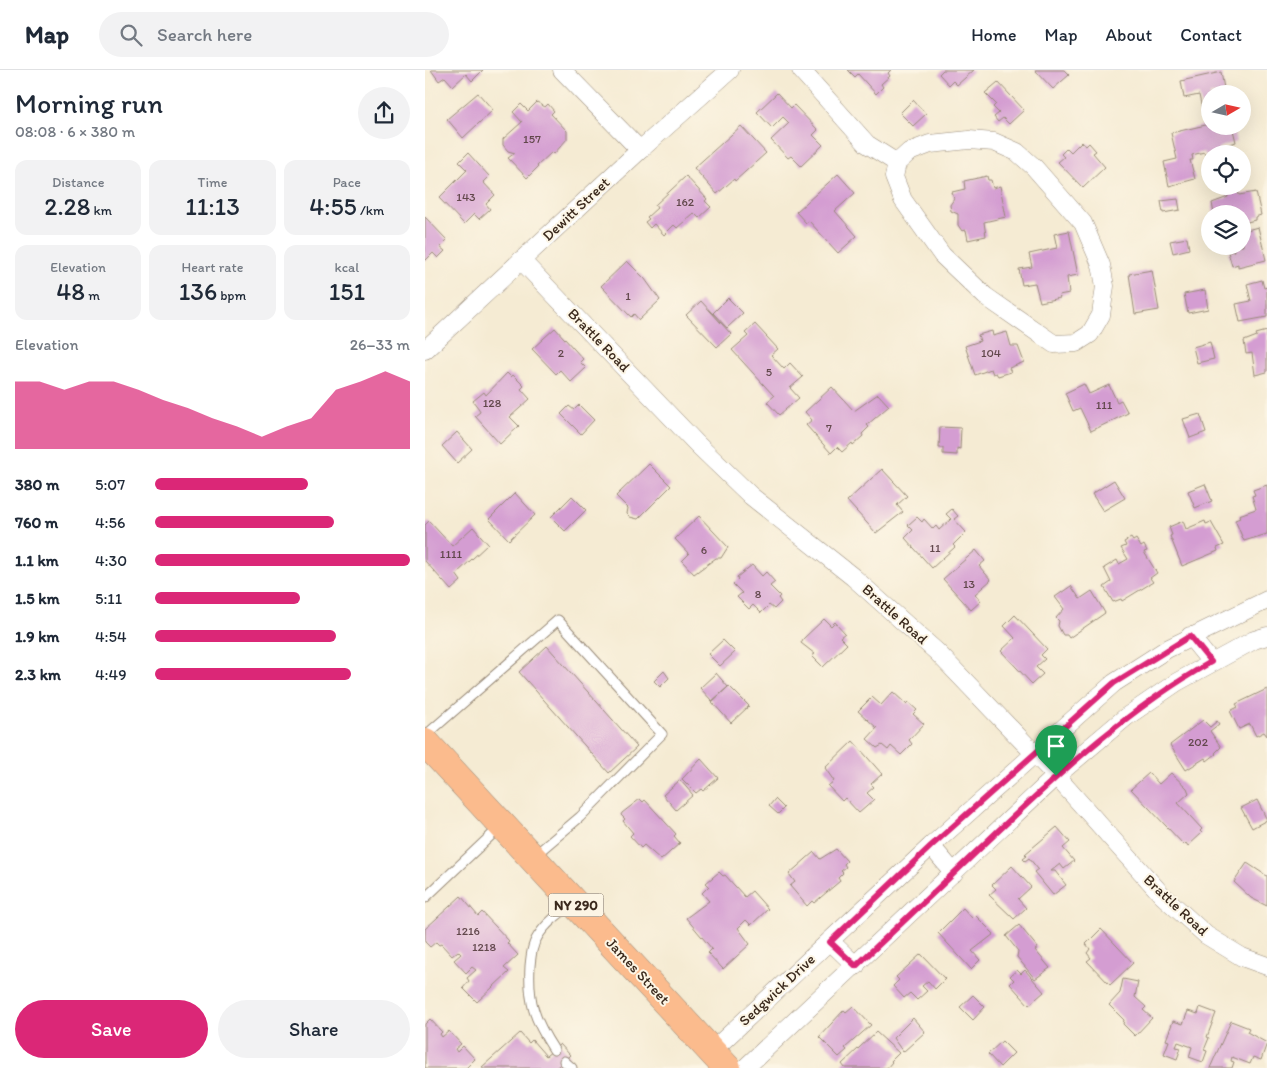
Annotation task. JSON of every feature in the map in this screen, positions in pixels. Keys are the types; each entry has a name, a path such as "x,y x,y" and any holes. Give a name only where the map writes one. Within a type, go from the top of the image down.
{"main road":[{"name":"James Street","path":"425,742 724,1063"}],"street":[{"path":"562,70 640,150"},
{"name":"Dewitt Street","path":"425,350 640,150 730,70"},
{"path":"801,70 867,144 897,163"},
{"path":"969,140 994,142 1017,152 1034,167 1083,223 1101,265 1105,286 1101,315 1090,334 1076,343 1054,344 985,296 943,255 903,200 894,177 897,163 909,152 930,144 969,140"},
{"name":"Brattle Road","path":"521,260 751,496 853,577 937,652 1056,776 1162,895 1206,935 1242,956 1267,966"},
{"name":"Sedgwick Drive","path":"724,1063 830,942 931,846 1033,753 1114,683 1190,636 1267,600"},
{"path":"1190,636 1211,662"},
{"path":"724,1063 856,966 1056,776 1126,717 1177,682 1211,662 1267,636"},
{"path":"931,846 954,872"},
{"path":"830,942 856,966"}],"lane":[{"path":"425,736 558,620 662,734 579,817 532,857"},
{"path":"425,898 503,825"},
{"path":"554,1050 539,1026 529,996 530,962 533,946 538,935 574,902"},
{"path":"564,1061 572,1068"}],"building":[{"path":"431,70 483,70 472,81 466,74 453,86 445,77 439,81"},
{"path":"848,70 891,70 888,73 890,76 881,84 883,87 876,94 858,74 855,77"},
{"path":"943,70 974,70 957,85 953,81 949,85 939,74"},
{"path":"1035,70 1064,70 1069,75 1053,89"},
{"path":"1221,72 1223,85 1201,85 1201,104 1199,95 1184,98 1181,81"},
{"path":"998,82 1024,110 1009,124 1003,118 998,122 994,117 999,113 993,107 996,104 985,93"},
{"path":"478,93 493,110 463,138 447,119"},
{"path":"777,93 791,108 794,105 818,130 813,135 823,145 801,166 791,156 788,158 771,140 789,123 783,117 772,128 757,112"},
{"path":"913,100 926,114 913,126 900,113"},
{"path":"537,102 545,107 548,104 554,111 551,114 567,131 567,139 554,154 552,152 527,178 508,158 515,153 508,151 503,145 503,139 522,122 513,112 521,104 528,111"},
{"path":"741,126 766,153 735,181 734,179 717,194 694,168"},
{"path":"1201,126 1201,135 1234,135 1236,142 1227,145 1201,145 1201,153 1192,155 1193,160 1190,160 1195,179 1169,186 1164,162 1177,159 1171,133"},
{"path":"1081,142 1086,146 1089,143 1096,151 1093,153 1105,167 1083,188 1058,162 1064,157 1061,154 1067,148 1071,152"},
{"path":"468,153 489,176 483,182 495,195 486,204 490,209 479,219 474,214 464,224 439,198 467,170 459,162"},
{"path":"838,174 855,193 835,211 857,236 838,253 809,221 806,223 796,212"},
{"path":"686,176 707,199 705,201 711,207 699,218 694,213 677,228 674,225 664,235 654,224 650,228 645,222 649,219 647,217 657,208 655,205"},
{"path":"987,176 988,180 991,180 993,188 1000,186 1006,217 984,222 986,236 968,240 966,230 962,231 958,225 958,214 951,211 950,205 954,199 952,192 965,189 964,181"},
{"path":"1256,192 1261,215 1251,221 1251,205 1212,205 1212,203 1228,197 1228,195 1251,195 1251,193"},
{"path":"1178,199 1180,210 1163,213 1161,201"},
{"path":"425,217 447,240 440,247 445,251 438,258 433,253 425,261"},
{"path":"1258,227 1266,260 1238,267 1238,264 1232,266 1229,255 1251,255 1251,229"},
{"path":"1069,231 1078,275 1067,277 1069,293 1059,295 1060,298 1040,302 1035,283 1022,285 1019,269 1032,267 1029,254 1057,248 1054,234"},
{"path":"1187,238 1189,249 1173,253 1170,241"},
{"path":"627,261 645,279 660,300 639,320 634,314 631,317 601,286"},
{"path":"1152,270 1159,310 1135,314 1129,274"},
{"path":"1262,280 1264,288 1267,287 1267,317 1240,322 1236,304 1251,301 1247,284"},
{"path":"1205,290 1208,309 1188,313 1184,294"},
{"path":"728,298 743,313 727,328 713,313"},
{"path":"701,301 731,334 717,347 686,315"},
{"path":"755,324 778,349 771,355 784,369 790,363 803,377 790,388 799,398 779,415 767,402 774,396 732,350 748,336 745,333"},
{"path":"555,328 583,359 580,362 586,368 571,382 560,370 556,374 532,349"},
{"path":"992,331 993,336 1007,332 1011,346 1018,346 1024,362 1009,368 1011,372 998,376 996,373 993,374 991,369 975,375 965,346 980,341 978,335"},
{"path":"1267,331 1267,372 1255,375 1252,353 1246,354 1244,341 1257,336 1256,334"},
{"path":"1210,342 1214,359 1197,363 1193,347"},
{"path":"507,373 511,377 513,375 524,386 521,389 530,399 510,417 519,426 500,444 475,416 480,412 473,401 484,392 486,395"},
{"path":"1084,384 1089,394 1109,385 1117,402 1121,400 1128,413 1091,431 1080,408 1073,411 1065,393"},
{"path":"832,387 854,411 878,394 889,406 867,425 869,427 862,434 863,436 853,445 852,443 842,452 837,447 831,453 806,425 812,420 805,412"},
{"path":"579,405 594,420 581,434 561,414 569,406 574,410"},
{"path":"1200,414 1206,432 1190,438 1183,419"},
{"path":"940,427 961,428 960,449 957,448 957,455 943,454 943,448 939,448"},
{"path":"457,432 472,449 457,463 442,446"},
{"path":"649,464 671,486 638,519 630,517 627,514 628,508 616,496"},
{"path":"882,469 907,496 897,505 903,512 876,533 847,501"},
{"path":"1114,480 1125,498 1103,511 1092,494"},
{"path":"1205,484 1212,501 1195,508 1188,491"},
{"path":"1267,485 1267,534 1244,541 1235,520 1240,518 1239,515 1256,509 1252,496 1255,495 1253,490"},
{"path":"515,493 535,515 509,540 489,519"},
{"path":"572,496 586,510 565,531 551,517"},
{"path":"952,509 958,516 954,519 966,532 953,545 955,547 932,568 905,538 913,530 908,525 917,517 922,522 924,519 933,529 936,526 939,530 951,519 946,514"},
{"path":"699,516 728,547 721,558 716,558 694,574 682,561 689,554 675,539"},
{"path":"429,521 452,546 473,527 488,544 456,574 461,581 451,590 425,561 425,525"},
{"path":"1183,521 1186,529 1205,521 1206,524 1211,522 1224,545 1217,548 1218,551 1182,566 1170,536 1172,535 1169,527"},
{"path":"1131,538 1133,541 1136,539 1141,547 1144,545 1147,551 1144,552 1157,573 1150,578 1153,582 1122,601 1121,599 1113,602 1104,587 1111,582 1104,568 1117,560 1119,564 1128,559 1121,548 1126,546 1124,542"},
{"path":"976,550 985,561 979,566 991,580 975,594 981,601 971,610 943,579"},
{"path":"752,565 762,576 766,572 775,582 770,586 780,596 778,598 781,602 774,609 769,605 761,613 753,605 749,609 737,597 742,593 733,584 738,579 737,577"},
{"path":"1071,586 1080,599 1092,591 1105,613 1069,638 1067,635 1063,635 1058,626 1059,621 1056,618 1064,609 1055,597"},
{"path":"1015,615 1047,649 1041,655 1045,659 1036,667 1043,674 1032,684 1001,651 1015,638 1004,626"},
{"path":"824,619 831,626 835,622 845,633 840,637 847,644 823,667 812,656 815,654 801,643"},
{"path":"723,640 735,652 720,666 708,654"},
{"path":"547,646 637,747 609,773 519,672"},
{"path":"664,671 669,678 660,687 654,681"},
{"path":"716,673 728,687 712,701 700,688"},
{"path":"729,686 749,706 731,723 712,702"},
{"path":"1267,689 1267,736 1264,732 1256,736 1250,724 1239,729 1230,711 1238,707 1236,704"},
{"path":"893,692 906,704 908,702 917,710 913,714 924,724 909,740 912,744 901,755 891,746 888,750 882,745 877,748 867,739 877,728 858,711 872,697 881,705"},
{"path":"1203,720 1210,727 1217,721 1219,724 1210,731 1221,747 1207,761 1205,758 1186,770 1170,745"},
{"path":"853,741 882,774 871,784 874,787 867,793 874,800 859,813 845,798 842,801 828,786 834,781 825,768"},
{"path":"701,759 718,778 703,791 701,789 696,793 682,779"},
{"path":"1149,773 1159,784 1171,773 1187,788 1189,793 1178,803 1202,829 1200,831 1202,833 1188,846 1186,843 1184,845 1131,789"},
{"path":"680,780 693,795 676,810 663,795"},
{"path":"640,799 643,802 645,800 676,834 674,836 680,843 661,860 644,845 641,848 630,836 633,833 623,821 625,819 621,815 622,813"},
{"path":"775,799 784,808 778,814 769,806"},
{"path":"1257,800 1267,820 1252,828 1241,808"},
{"path":"1057,827 1070,842 1063,848 1074,861 1064,869 1060,864 1051,871 1055,871 1066,885 1053,895 1034,872 1038,869 1029,858 1025,861 1023,859 1027,856 1025,854"},
{"path":"836,849 847,861 844,864 846,867 841,871 843,873 838,878 840,881 814,903 812,901 807,906 790,886 795,882 789,874 814,852 820,859"},
{"path":"1247,863 1267,876 1267,906 1251,898 1234,882"},
{"path":"1012,866 1031,887 1018,899 1026,908 1014,919 989,895 996,889 992,885"},
{"path":"719,872 723,876 725,875 745,897 752,891 768,909 751,925 746,920 738,928 750,944 723,969 708,953 712,949 686,918 709,901 702,893 709,886 706,883"},
{"path":"461,896 478,916 482,912 509,941 507,943 518,955 504,968 509,972 477,1002 463,988 469,981 467,978 476,970 472,967 466,973 454,960 461,954 458,951 452,956 441,944 439,945 436,942 430,947 425,942 425,929"},
{"path":"963,908 972,918 975,915 994,934 972,951 980,960 971,969 938,933"},
{"path":"1019,925 1038,948 1035,950 1050,968 1035,979 1017,957 1018,951 1006,936"},
{"path":"1101,929 1133,963 1110,985 1087,961 1091,958 1087,953 1090,949 1086,944"},
{"path":"921,954 945,979 935,989 928,981 922,986 927,991 917,1000 910,993 904,998 893,986 899,980 896,977"},
{"path":"1017,970 1021,974 1025,970 1044,992 1029,1005 1010,984 1014,980 1010,976"},
{"path":"1123,979 1138,982 1135,997 1146,1007 1143,1010 1152,1018 1135,1036 1123,1024 1124,1020 1109,1005 1120,993"},
{"path":"973,995 985,1007 973,1020 960,1007"},
{"path":"853,1006 871,1025 845,1048 847,1050 839,1057 819,1037 844,1010 846,1012"},
{"path":"1200,1007 1216,1013 1207,1037 1209,1038 1204,1050 1207,1051 1203,1062 1189,1057 1192,1047 1178,1042 1176,1047 1181,1048 1177,1059 1164,1054 1169,1041 1166,1040 1173,1021 1183,1024 1188,1011 1198,1014"},
{"path":"913,1018 925,1032 903,1052 893,1038"},
{"path":"430,1019 442,1032 440,1034 442,1037 449,1031 461,1044 455,1049 457,1052 463,1046 475,1059 466,1068 425,1068 425,1024"},
{"path":"1231,1021 1249,1028 1247,1032 1267,1043 1261,1060 1253,1057 1250,1064 1232,1057 1231,1061 1234,1062 1232,1068 1210,1068"},
{"path":"876,1032 899,1053 887,1068 845,1068 842,1064"},
{"path":"520,1033 529,1043 532,1040 546,1056 560,1044 570,1055 556,1068 482,1067"},
{"path":"1002,1041 1014,1053 1000,1067 988,1054"}],"route":[{"path":"1190,636 1211,662 1177,682 1126,717 1056,776 856,966 830,942 931,846 1033,753 1114,683 1167,648 1190,636"}]}
